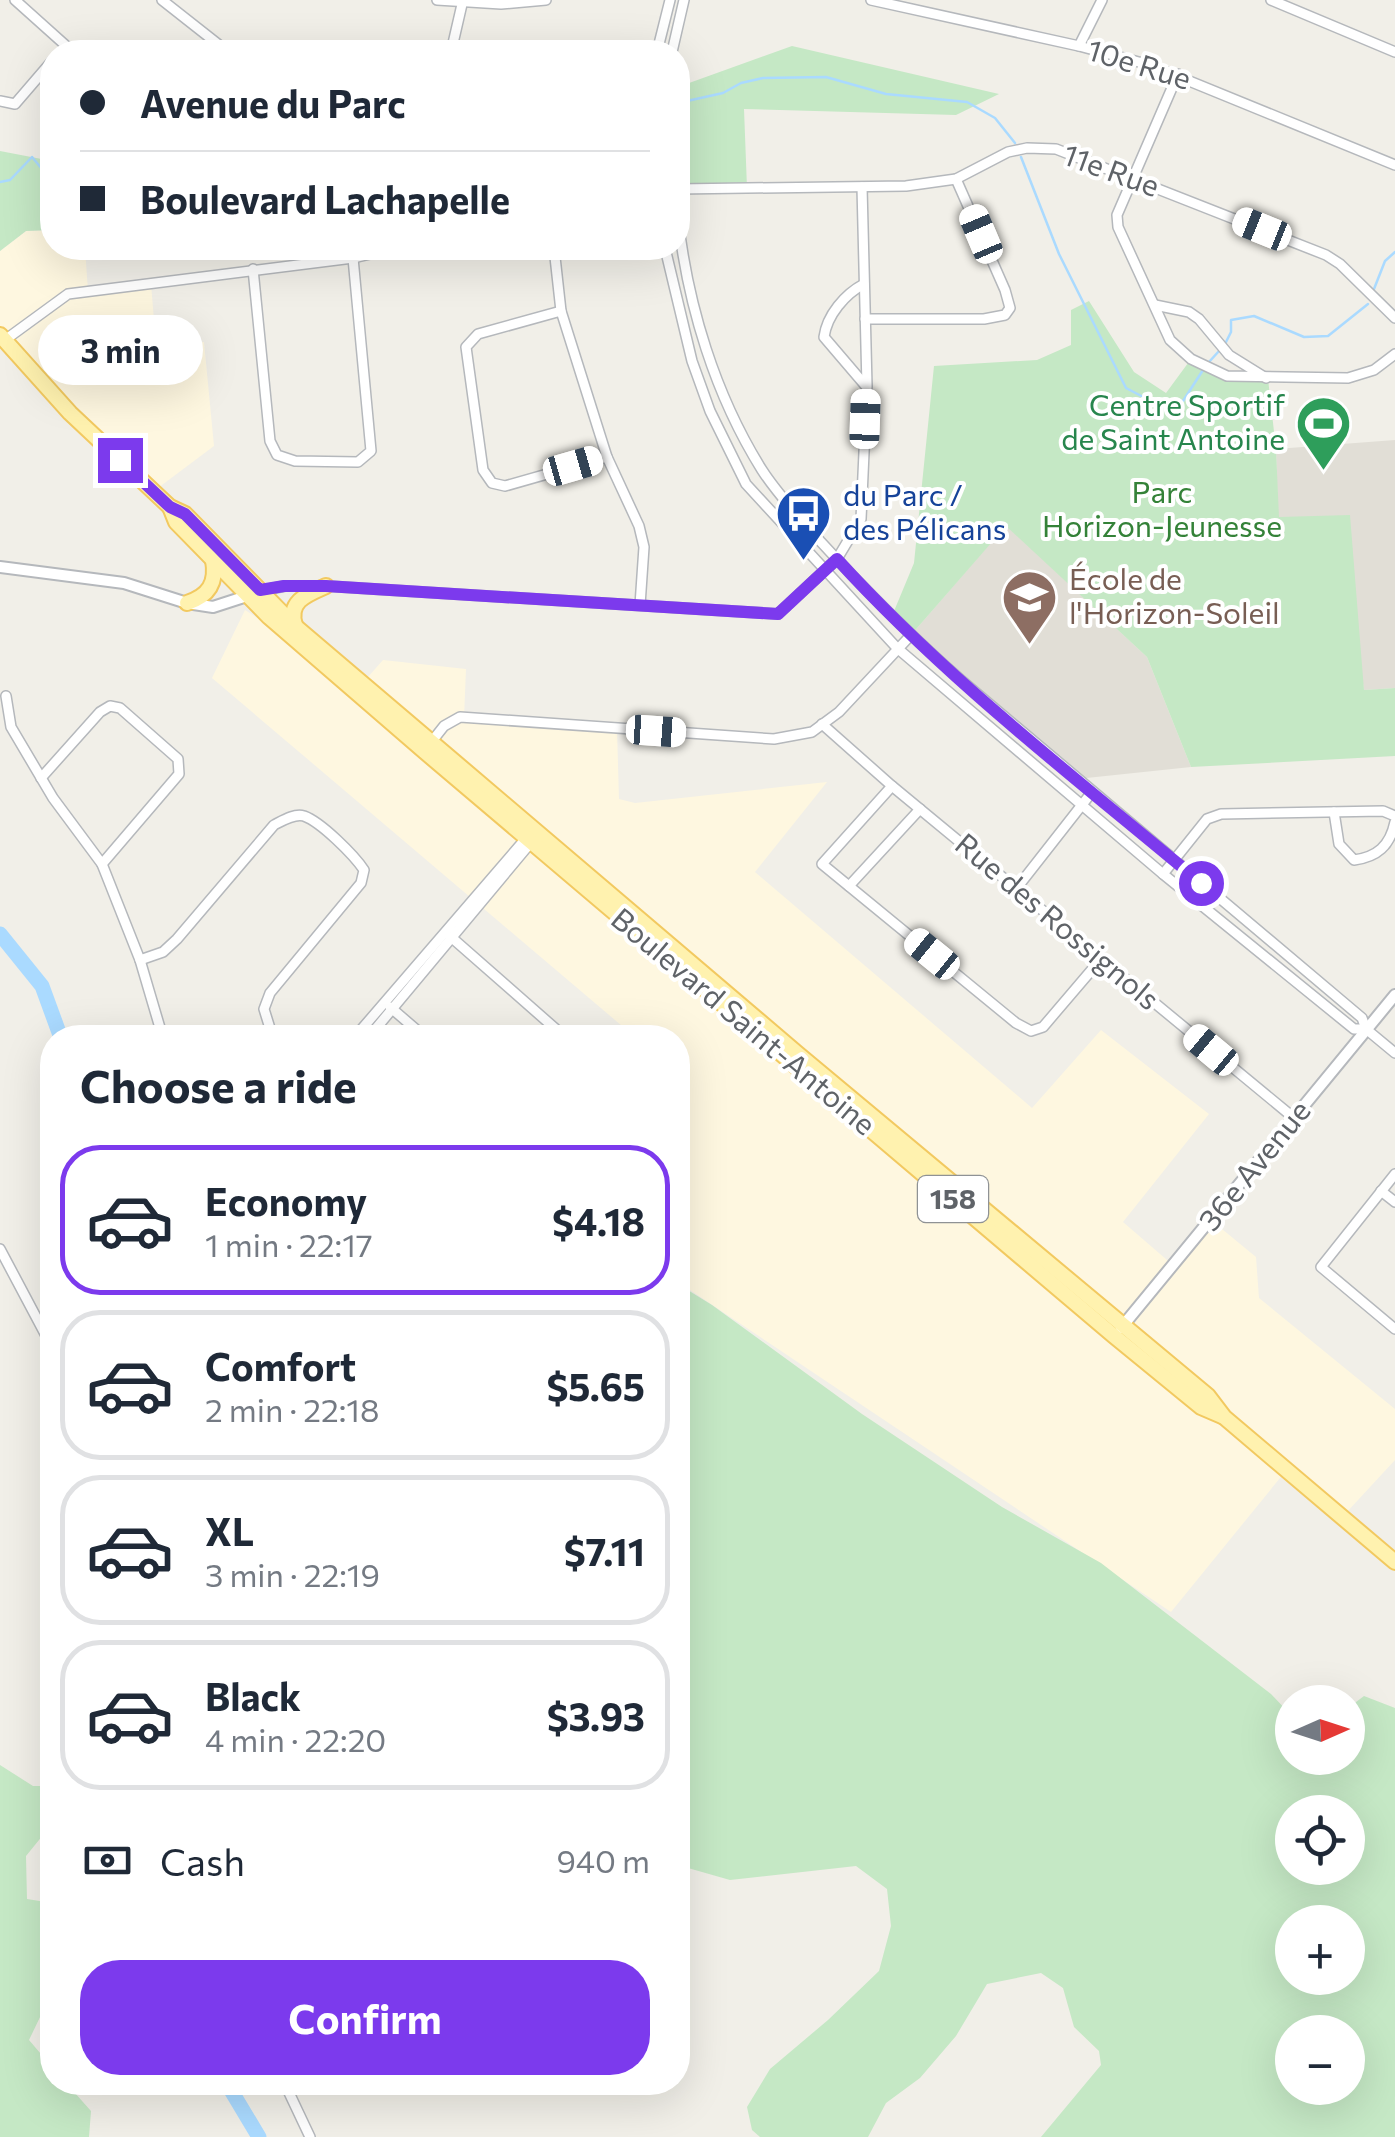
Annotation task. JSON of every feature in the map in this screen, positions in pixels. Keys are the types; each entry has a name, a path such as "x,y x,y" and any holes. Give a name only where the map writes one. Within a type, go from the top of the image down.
{"main road":[{"name":"158","path":"2,337 70,412 170,507 185,514 254,593"},
{"name":"158","path":"170,507 176,522 213,560 295,626"},
{"path":"187,603 202,598 210,589 216,575 213,560"},
{"path":"295,626 295,605 326,586"},
{"name":"Boulevard Saint-Antoine","path":"254,593 269,617 428,746"},
{"name":"Boulevard Saint-Antoine","path":"295,626 532,836 1118,1332 1201,1407 1224,1417 1395,1562"}],"street":[{"path":"15,0 56,40"},
{"path":"162,0 213,40"},
{"path":"437,0 501,4 546,0"},
{"path":"659,40 670,0"},
{"path":"675,40 684,0"},
{"name":"10e Rue","path":"871,0 1080,46 1178,74 1395,165"},
{"path":"1080,46 1102,0"},
{"path":"1271,0 1395,52"},
{"path":"454,40 463,1"},
{"path":"1178,74 1117,215 1118,227 1170,340 1191,358 1227,376 1268,379 1348,378 1374,370 1395,354"},
{"path":"0,100 14,104 40,75"},
{"name":"11e Rue","path":"690,189 906,186 956,179 1008,152 1056,149 1326,255 1395,318"},
{"path":"864,319 1005,316 1010,308 1005,290 956,179"},
{"path":"0,567 124,583 213,607 284,586 326,586 778,614 837,559 861,519 866,386 862,186"},
{"path":"2,337 68,294 335,260"},
{"path":"254,269 270,441 277,455 295,461 358,462 371,451 353,260"},
{"path":"555,260 561,312 607,457 639,526 644,547 640,605"},
{"path":"668,260 692,361 746,484 897,648 967,710 1354,1029 1366,1029"},
{"path":"686,260 698,323 728,405 764,472 837,559 911,635 981,697 1362,1018 1366,1029 1395,1053"},
{"path":"864,284 850,290 826,324 824,337 866,386"},
{"path":"1156,305 1189,312 1200,319 1229,355 1268,379"},
{"path":"561,312 478,334 466,347 483,470 492,483 506,486 607,457"},
{"path":"428,746 444,726 460,717 774,739 812,732 838,712 911,635"},
{"path":"6,696 11,727 41,778 102,864 140,960 159,1025"},
{"path":"967,710 981,697"},
{"path":"41,778 100,712 110,706 120,708 178,758 179,774 102,864"},
{"name":"Rue des Rossignols","path":"822,724 920,810 1294,1118"},
{"path":"892,786 822,864 1030,1031 1043,1027 1101,958"},
{"path":"1016,889 1092,792"},
{"path":"849,886 920,810"},
{"path":"1164,874 1207,819 1220,814 1383,811 1395,819 1384,847 1372,858 1354,860 1339,844 1334,812"},
{"path":"140,960 162,952 177,939 274,825 292,816 304,816 355,856 364,870 361,884 270,993 264,1009 269,1025"},
{"path":"368,1025 532,836"},
{"path":"449,935 551,1025"},
{"name":"36e Avenue","path":"1118,1332 1395,995"},
{"path":"376,1025 388,1006"},
{"path":"388,1006 411,1025"},
{"path":"1395,1174 1320,1267 1395,1329"},
{"path":"1381,1191 1395,1202"},
{"path":"0,1249 40,1325"},
{"path":"290,2095 310,2137"}],"shaded area":[{"path":"40,230 40,260 86,260 88,291 151,284 156,344 204,342 214,446 150,494 0,331 0,251 26,231"},
{"path":"1395,440 1395,688 1364,690 1360,663 1278,518 1276,449"},
{"name":"École de l'Horizon-Soleil","path":"1006,525 1147,657 1191,767 1077,779 911,635"},
{"path":"245,610 283,634 352,695 383,660 466,669 464,718 617,730 619,799 635,803 827,782 755,872 1032,1108 1101,1030 1209,1114 1123,1222 1174,1266 1211,1220 1256,1257 1259,1298 1395,1409 1395,1460 1346,1513 1289,1467 1171,1612 690,1290 690,1025 621,1025 212,678"}],"green space":[{"path":"792,46 999,94 956,115 744,109 747,188 690,189 690,83"},
{"path":"0,151 40,159 40,230 26,231 0,251"},
{"name":"Parc Horizon-Jeunesse","path":"1089,301 1134,372 1166,393 1191,359 1227,376 1268,379 1279,517 1350,515 1364,690 1395,688 1395,756 1191,767 1147,657 1006,526 911,635 892,616 914,563 934,366 1037,360 1071,345 1071,310"},
{"path":"690,1291 862,1414 1002,1507 1101,1563 1271,1694 1275,1698 1275,1775 1365,1775 1365,1696 1395,1708 1395,2137 1041,2137 1101,2065 1099,2051 1074,2027 1063,1988 1041,1973 987,1984 956,2036 920,2078 886,2103 868,2137 760,2137 752,2130 747,2107 770,2069 879,1971 891,1926 887,1889 856,1866 730,1880 690,1869"},
{"path":"0,1765 33,1786 40,1786 40,1839 26,1856 27,1899 40,1901 40,2017 29,2040 40,2053 40,2095 77,2095 91,2111 89,2137 0,2137"}],"waterway":[{"path":"690,100 763,78 826,77 886,94 967,102 995,118 1015,143"},
{"path":"0,182 10,180 32,157 40,167"},
{"path":"1021,157 1059,254 1126,388 1170,411 1183,401 1203,370"},
{"path":"1374,289 1385,261 1395,252"},
{"path":"1225,344 1231,320 1254,316 1304,337 1328,336 1368,304"},
{"path":"1209,362 1219,351"},
{"path":"0,934 42,986 56,1025"},
{"path":"234,2095 259,2137"}],"place":[{"name":"Centre Sportif de Saint Antoine","path":"1324,472"},
{"name":"du Parc / des Pélicans","path":"804,562"},
{"name":"École de l'Horizon-Soleil","path":"1030,646"}],"route":[{"path":"120,460 170,507 185,514 260,590 326,586 778,614 837,559 960,680 1201,883"}]}
